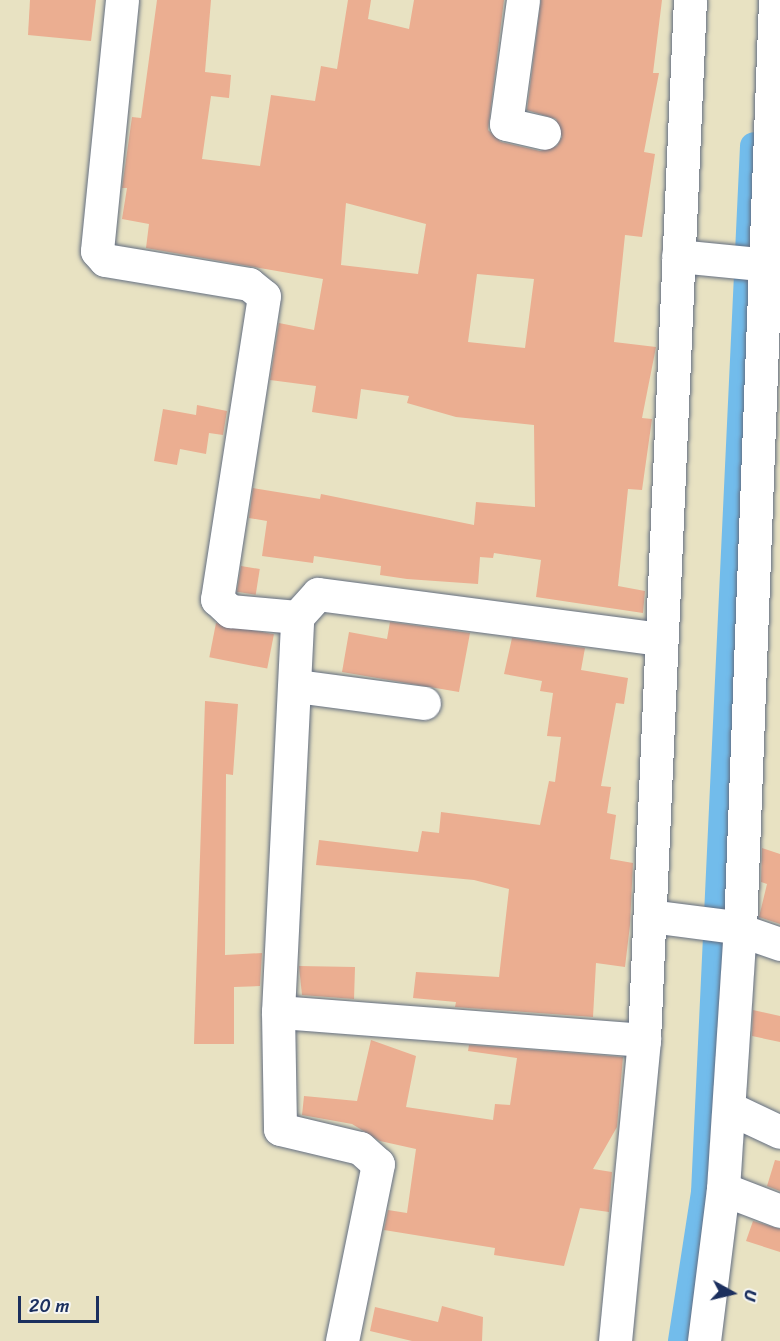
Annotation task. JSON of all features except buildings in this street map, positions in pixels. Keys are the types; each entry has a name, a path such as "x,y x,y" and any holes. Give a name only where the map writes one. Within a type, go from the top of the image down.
{"street":[{"path":"122,0 97,251 105,260 249,284 264,296 217,598 230,611 297,618"},
{"path":"524,0 506,124 544,133"},
{"path":"615,1341 658,918 660,639 689,258 690,0"},
{"path":"704,1341 723,1189 729,1108 734,927 767,265 775,0"},
{"path":"689,258 767,265"},
{"path":"342,1341 378,1164 360,1148 280,1129 278,1012 297,686 297,618 324,593 660,639"},
{"path":"297,686 424,703"},
{"path":"658,918 734,927 780,944"},
{"path":"278,1012 644,1040"},
{"path":"729,1108 780,1132"},
{"path":"723,1189 780,1211"}],"waterway":[{"path":"682,1341 705,1193 754,146"}]}
